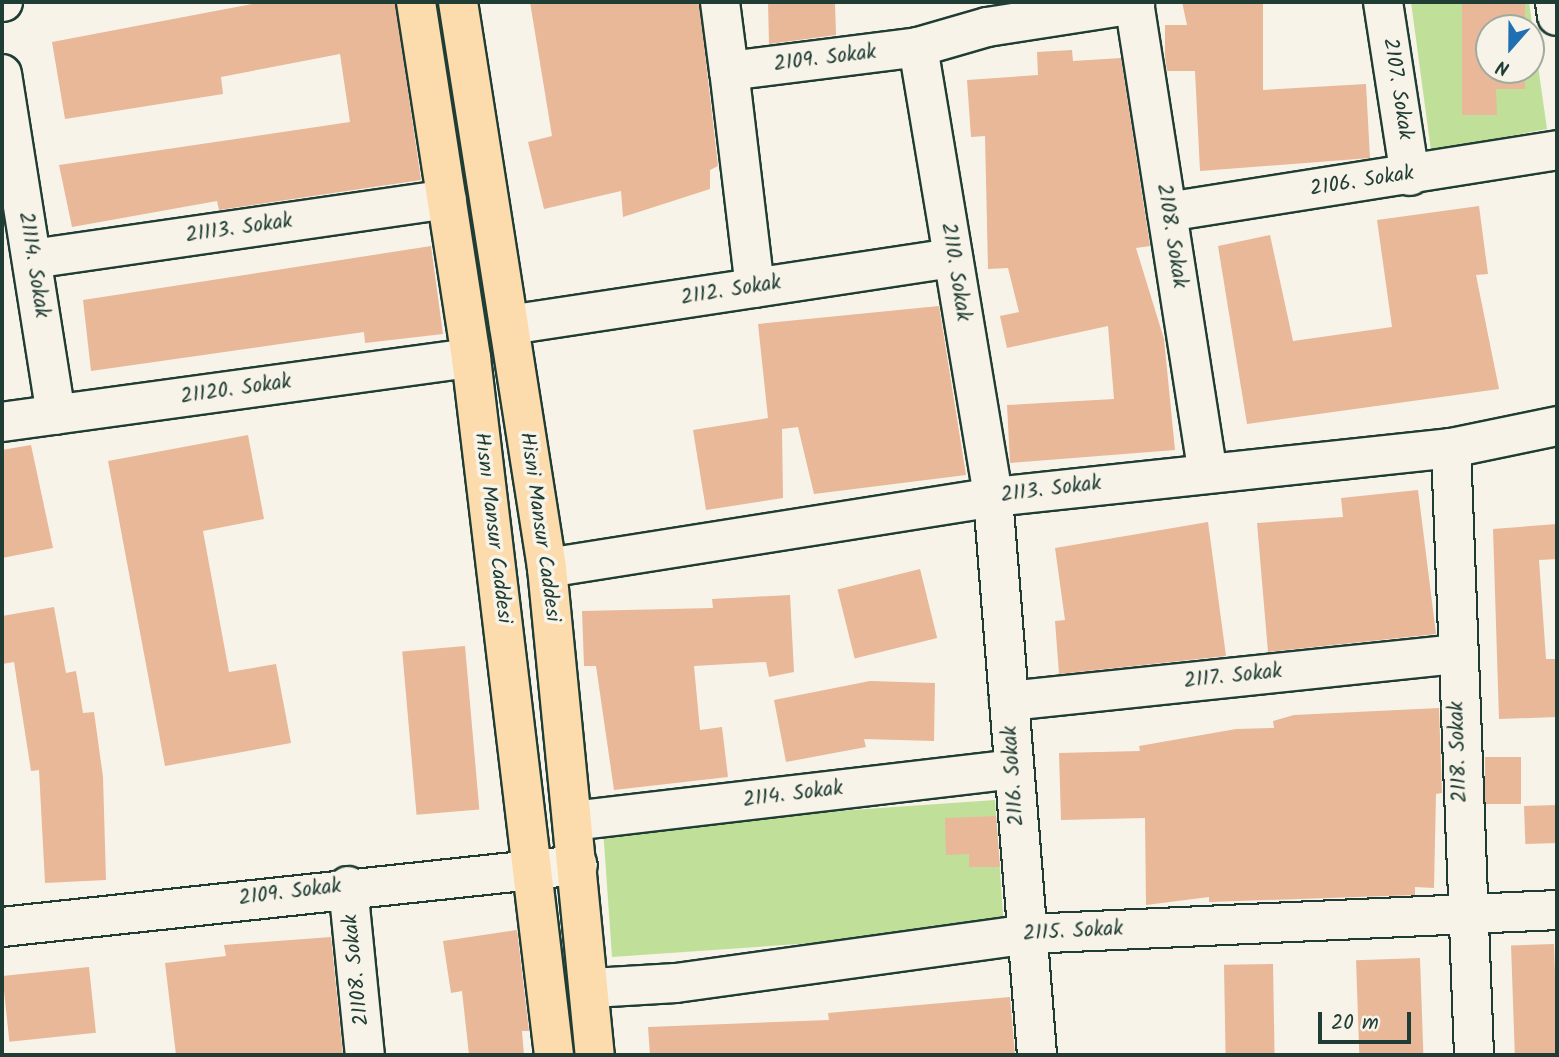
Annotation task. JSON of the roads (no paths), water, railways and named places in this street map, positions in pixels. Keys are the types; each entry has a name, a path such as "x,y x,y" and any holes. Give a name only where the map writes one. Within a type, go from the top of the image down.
{"main road":[{"name":"Hısnı Mansur Caddesi","path":"416,2 471,358 554,1055"},
{"name":"Hisni Mansur Caddesi","path":"458,2 547,568 592,988 595,1055"}],"street":[{"path":"720,2 755,288"},
{"name":"2107. Sokak","path":"1383,2 1410,176"},
{"path":"1555,2 1557,16"},
{"name":"2109. Sokak","path":"729,71 918,47 987,27 1135,3"},
{"name":"2108. Sokak","path":"1135,3 1207,470"},
{"name":"2110. Sokak","path":"918,47 993,497"},
{"name":"21114. Sokak","path":"2,74 56,415"},
{"name":"2106. Sokak","path":"1167,212 1410,176 1557,150"},
{"name":"21113. Sokak","path":"32,259 447,199"},
{"name":"2112. Sokak","path":"509,325 953,258"},
{"name":"21120. Sokak","path":"2,422 471,358"},
{"name":"2113. Sokak","path":"547,568 993,497 1207,470 1451,448 1557,426"},
{"name":"2118. Sokak","path":"1451,448 1464,914 1474,1055"},
{"name":"2116. Sokak","path":"993,497 1037,1055"},
{"name":"2117. Sokak","path":"1009,701 1456,654"},
{"name":"2114. Sokak","path":"573,821 1014,769"},
{"name":"2109. Sokak","path":"2,927 348,886 578,865"},
{"name":"21108. Sokak","path":"348,886 365,1055"},
{"name":"2115. Sokak","path":"592,988 676,983 1027,934 1557,910"}]}
